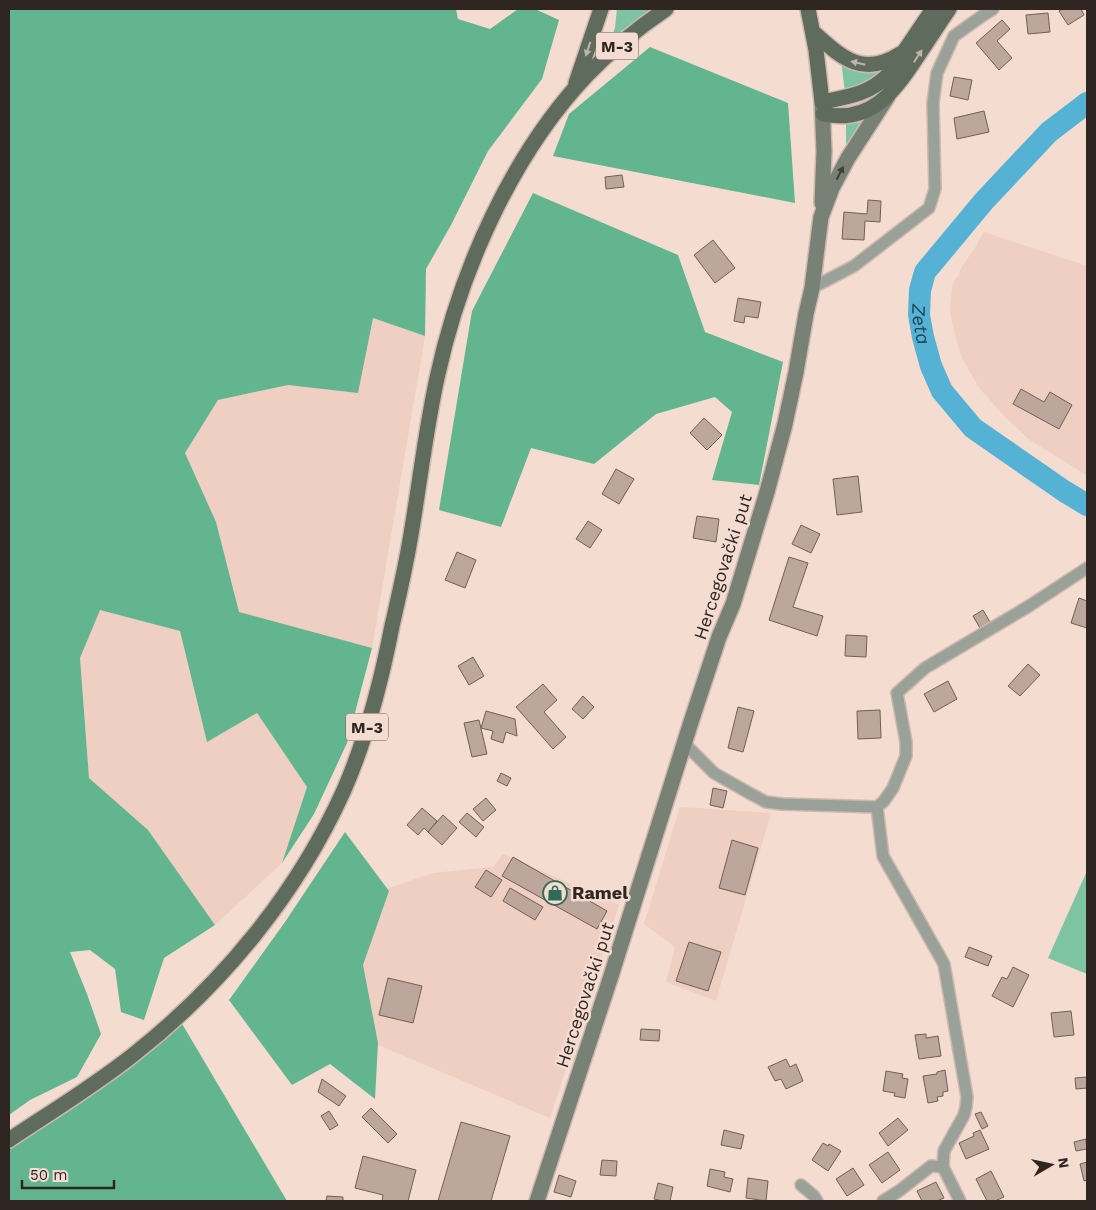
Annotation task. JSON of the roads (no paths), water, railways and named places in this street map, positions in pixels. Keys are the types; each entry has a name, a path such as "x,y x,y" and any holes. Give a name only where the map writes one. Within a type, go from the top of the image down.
{"main road":[{"path":"574,89 601,9"},
{"name":"M-3","path":"9,1140 131,1057 195,1001 235,958 271,913 304,865 328,823 343,791 356,761 370,719 379,686 408,548 437,379 454,312 477,252 521,164 574,89 622,42 666,9"},
{"path":"808,9 818,69 822,108 824,151 821,217"},
{"path":"822,108 876,86 889,74 933,9"},
{"path":"821,217 832,188 848,158 949,9"},
{"path":"812,32 842,57 861,64 881,64 904,52"},
{"path":"822,108 838,116 855,114 874,106 889,95"},
{"name":"Hercegovački put","path":"537,1201 767,492 790,403 812,288 821,217"}],"street":[{"path":"812,288 854,266 929,208 935,189 933,103 936,74 954,36 993,9"},
{"path":"684,743 714,774 766,802 878,807 893,788 906,756 906,742 897,693 925,668 1029,606 1087,568"},
{"path":"878,807 883,856 944,964 967,1097 964,1115 944,1151 943,1167 960,1201"},
{"path":"883,1201 931,1166 943,1167"},
{"path":"801,1185 817,1201"}],"waterway":[{"name":"Zeta","path":"1087,103 1049,132 984,201 925,272 920,290 919,315 931,366 942,391 973,428 1087,505"}],"place":[{"name":"Ramel","path":"555,893"}]}
